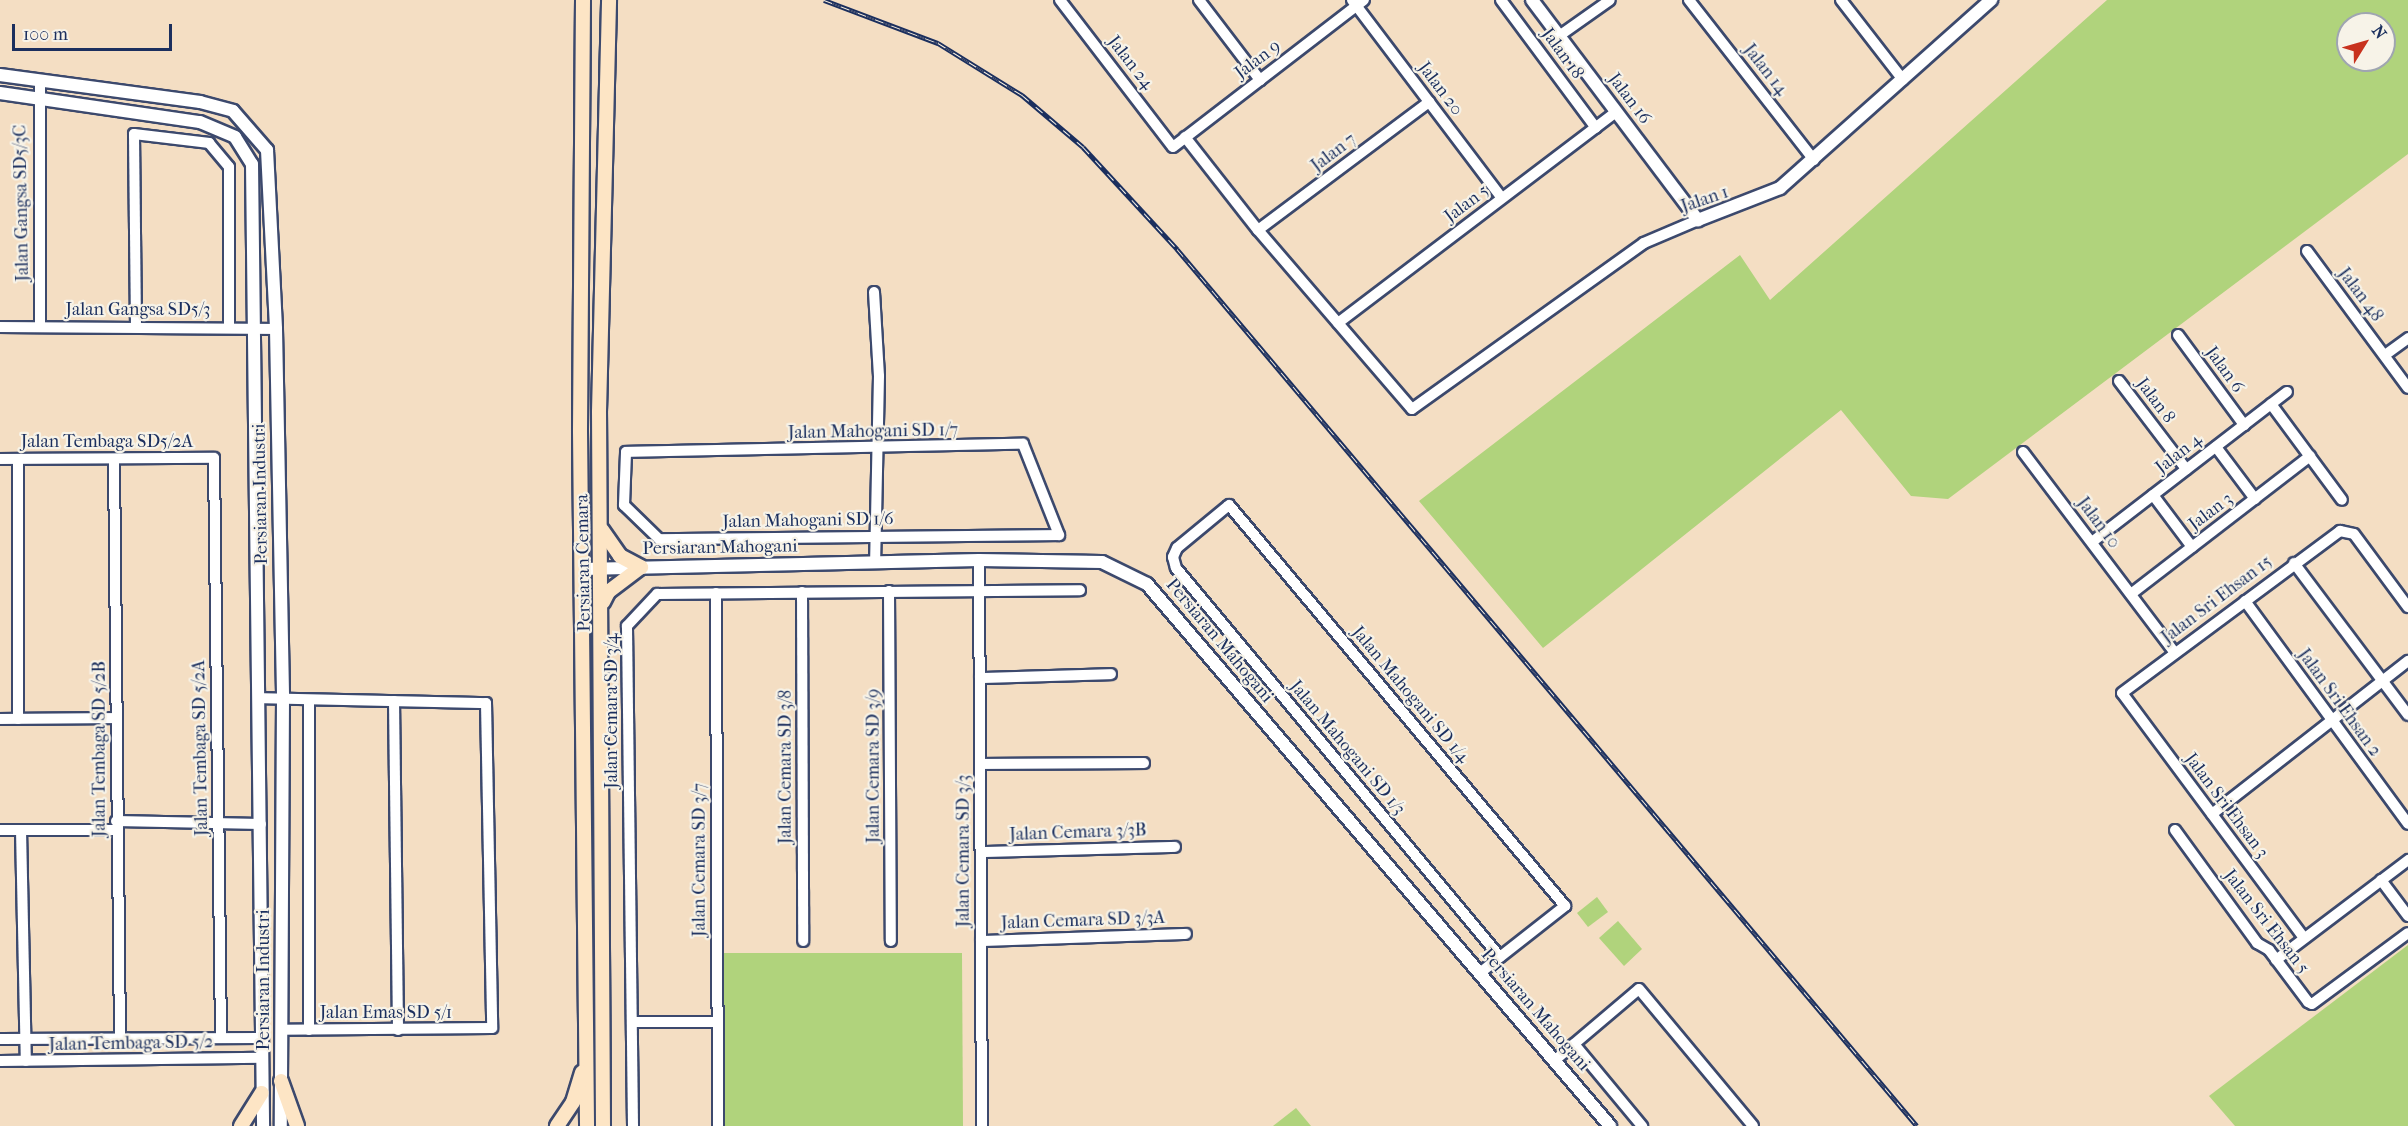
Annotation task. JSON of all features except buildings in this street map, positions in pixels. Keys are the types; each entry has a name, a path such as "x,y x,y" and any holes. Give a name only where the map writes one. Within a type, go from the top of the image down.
{"main road":[{"name":"Persiaran Cemara","path":"583,0 580,431 587,1126"},
{"name":"Persiaran Cemara","path":"603,1126 603,568 599,412 609,0"},
{"path":"602,528 620,556 641,567 608,592 603,604"},
{"path":"557,1126 573,1102 586,1056"},
{"path":"281,1081 297,1126"},
{"path":"241,1126 262,1093"}],"street":[{"name":"Jalan 24","path":"1060,0 1173,147"},
{"path":"1199,0 1260,80"},
{"name":"Jalan 18","path":"1500,0 1596,128"},
{"name":"Jalan 16","path":"1532,0 1698,220"},
{"path":"1559,36 1610,0"},
{"name":"Jalan 14","path":"1689,0 1814,160"},
{"path":"1841,0 1903,80"},
{"name":"Jalan 1","path":"1338,322 1412,409 1644,243 1767,195 1814,160 1991,0"},
{"name":"Jalan 9","path":"1173,147 1358,2"},
{"name":"Jalan 20","path":"1358,2 1429,102 1502,198"},
{"name":"Persiaran Industri","path":"0,75 200,102 233,111 246,123 267,150 270,168 276,329 283,699 281,1126"},
{"name":"Jalan Gangsa SD5/3C","path":"40,80 38,99 40,326"},
{"name":"Persiaran Industri","path":"0,93 200,122 235,137 252,164 252,327 261,824 263,1126"},
{"name":"Jalan 7","path":"1258,230 1429,102"},
{"name":"Jalan 5","path":"1338,322 1616,112"},
{"path":"136,326 135,134 209,142 230,167 229,326"},
{"path":"1185,137 1258,230 1338,322"},
{"name":"Jalan 48","path":"2307,251 2408,388"},
{"path":"874,292 879,376 875,562"},
{"name":"Jalan Gangsa SD5/3","path":"0,327 229,326 276,329"},
{"name":"Jalan 6","path":"2178,335 2244,425"},
{"path":"2385,355 2408,338"},
{"name":"Jalan 8","path":"2119,381 2186,469"},
{"name":"Jalan 4","path":"2092,542 2287,392"},
{"path":"2271,404 2342,500"},
{"name":"Jalan Mahogani SD 1/7","path":"626,452 878,450 1023,444 1059,535"},
{"path":"2216,447 2254,499"},
{"name":"Jalan Mahogani SD 1/6","path":"626,452 624,505 659,540 1059,535"},
{"name":"Jalan 10","path":"2023,452 2131,594 2147,614 2157,621 2177,651"},
{"name":"Jalan 3","path":"2131,594 2310,456"},
{"name":"Jalan Tembaga SD5/2A","path":"0,459 214,458"},
{"name":"Jalan Tembaga SD 5/2A","path":"214,458 221,1037"},
{"path":"18,459 18,719"},
{"name":"Jalan Tembaga SD 5/2B","path":"114,459 120,1039"},
{"path":"2153,495 2192,547"},
{"name":"Jalan Mahogani SD 1/4","path":"1173,557 1177,548 1229,505 1565,906 1500,957"},
{"name":"Jalan Sri Ehsan 15","path":"2122,693 2333,535 2347,531 2354,534 2408,607"},
{"name":"Jalan Mahogani SD 1/3","path":"1173,557 1176,568 1500,957"},
{"name":"Jalan Cemara SD 3/3","path":"979,561 982,1126"},
{"name":"Persiaran Mahogani","path":"583,569 875,562 1102,562 1147,584 1610,1126"},
{"path":"2294,563 2408,715"},
{"name":"Jalan Cemara SD 3/4","path":"633,1126 627,626 657,594 1080,590"},
{"name":"Jalan Cemara SD 3/9","path":"889,591 891,941"},
{"name":"Jalan Cemara SD 3/8","path":"802,592 803,941"},
{"name":"Jalan Cemara SD 3/7","path":"716,593 718,1126"},
{"name":"Jalan Sri Ehsan 2","path":"2244,601 2408,824"},
{"path":"2212,813 2408,661"},
{"path":"980,678 1111,674"},
{"name":"Jalan Sri Ehsan 3","path":"2122,693 2304,938"},
{"path":"258,698 309,701 394,701 398,1030"},
{"path":"309,701 309,1030"},
{"name":"Jalan Emas SD 5/1","path":"281,1030 492,1028 486,703 394,701"},
{"path":"0,719 116,718"},
{"path":"980,764 1144,763"},
{"path":"0,830 219,821 261,824"},
{"path":"21,830 26,1061"},
{"name":"Jalan Sri Ehsan 5","path":"2175,830 2257,943 2276,960 2312,1004 2408,933"},
{"name":"Jalan Cemara 3/3B","path":"981,852 1175,847"},
{"path":"2276,960 2408,860"},
{"path":"2381,880 2408,916"},
{"name":"Jalan Cemara SD 3/3A","path":"981,941 1186,934"},
{"path":"1480,973 1500,957"},
{"path":"1554,1061 1639,989 1754,1126"},
{"path":"632,1022 718,1022"},
{"name":"Jalan Tembaga SD 5/2","path":"0,1039 261,1038"},
{"path":"1574,1044 1642,1126"},
{"name":"Jalan Tembaga SD 5/2","path":"0,1061 262,1059"}],"green space":[{"path":"2107,0 2408,0 2408,154 1948,499 1911,496 1841,410 1543,648 1419,501 1740,255 1770,300"},
{"path":"1597,897 1608,912 1588,927 1577,913"},
{"path":"1618,921 1642,949 1624,966 1599,938"},
{"path":"2408,945 2408,1126 2235,1126 2209,1096"},
{"path":"722,953 962,953 963,1126 724,1126"},
{"path":"1296,1108 1311,1126 1273,1126"}],"railway":[{"path":"824,0 938,43 1022,95 1083,147 1177,249 1917,1126"}]}
